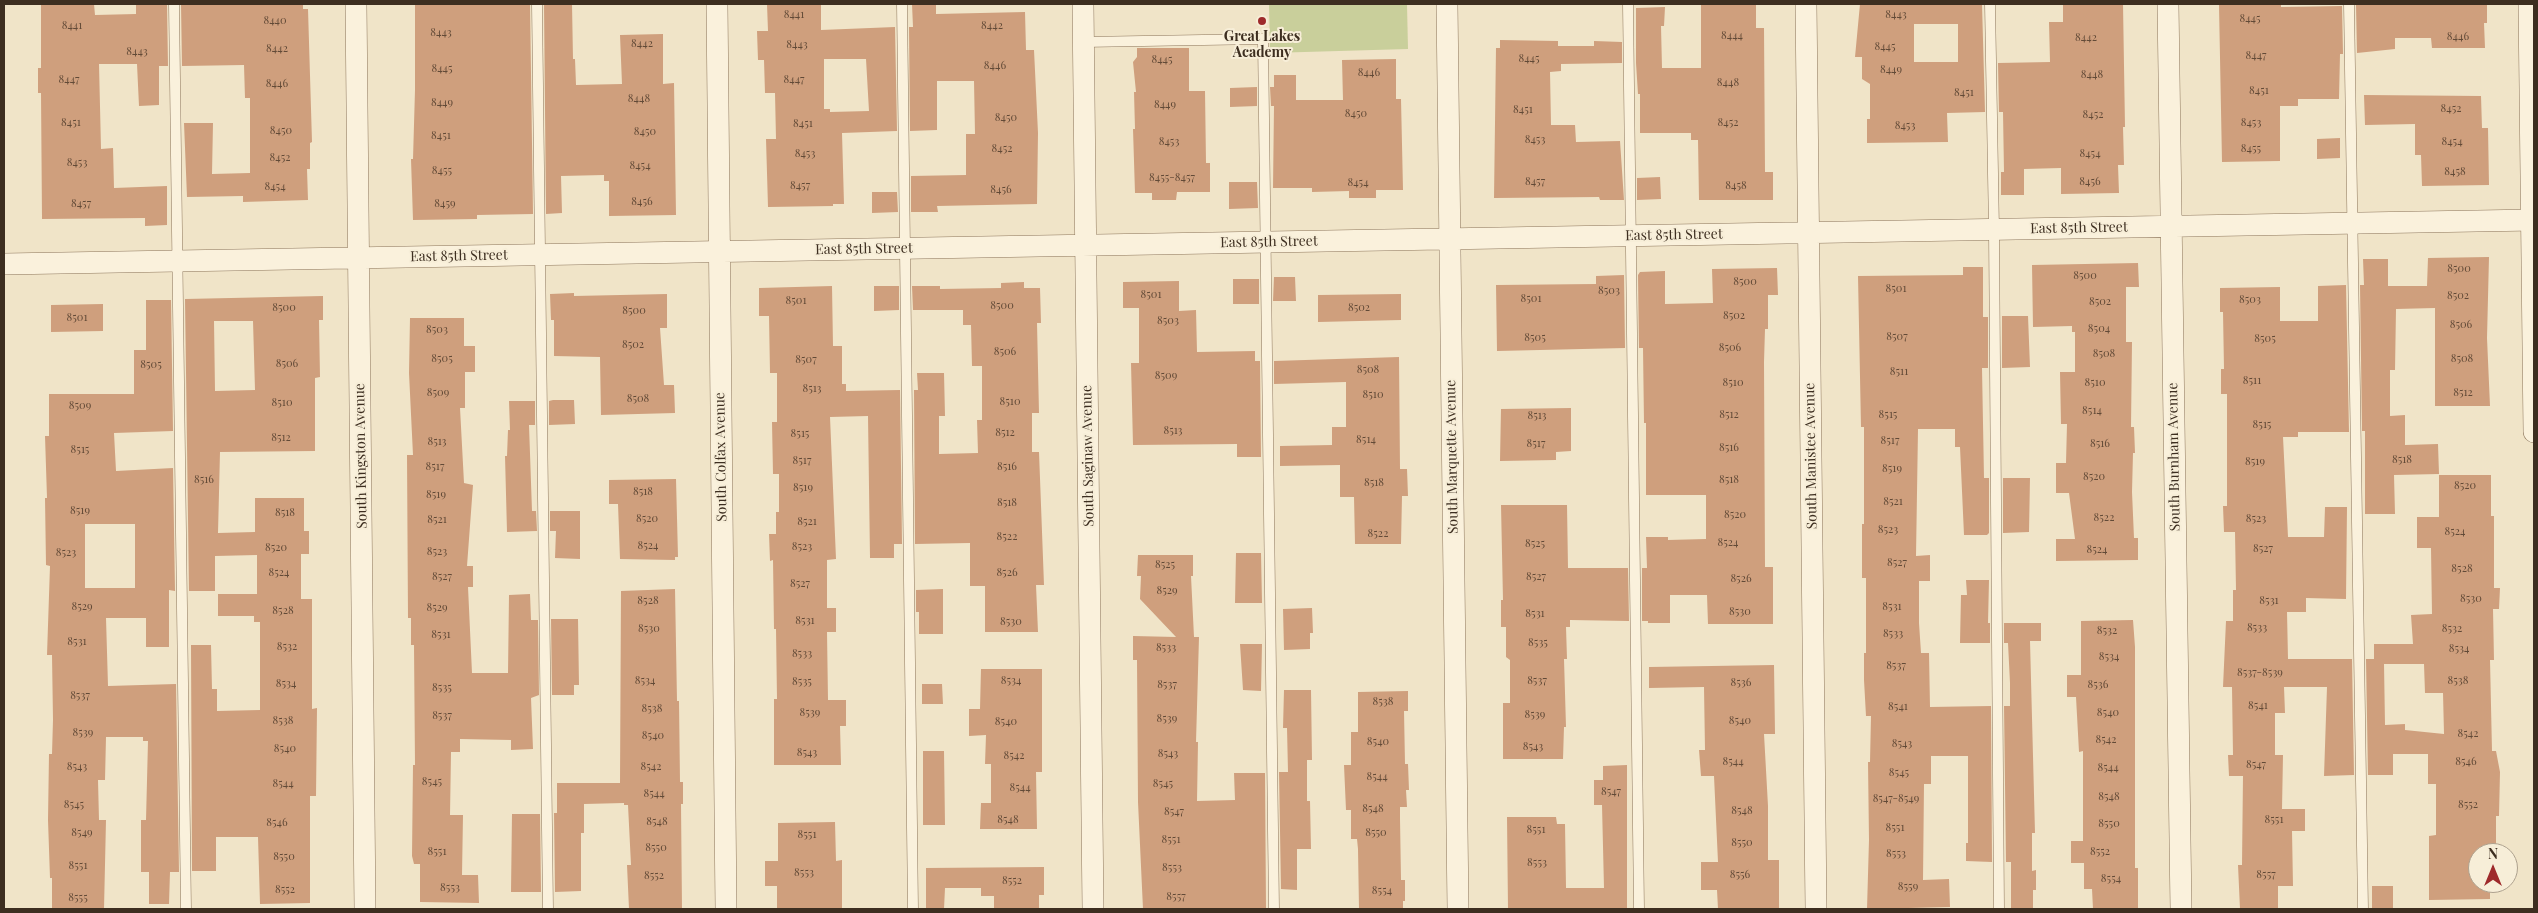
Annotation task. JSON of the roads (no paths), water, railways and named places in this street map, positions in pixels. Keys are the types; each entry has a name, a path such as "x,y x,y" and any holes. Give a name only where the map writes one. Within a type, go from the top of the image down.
{"street":[{"name":"South Kingston Avenue","path":"356,4 365,909"},
{"name":"South Colfax Avenue","path":"717,4 726,909"},
{"name":"South Saginaw Avenue","path":"1083,4 1093,909"},
{"name":"South Marquette Avenue","path":"1447,4 1458,909"},
{"name":"South Manistee Avenue","path":"1806,4 1816,909"},
{"name":"South Burnham Avenue","path":"2168,4 2181,909"},
{"path":"2529,4 2534,432"},
{"name":"East 85th Street","path":"4,264 2533,220"}],"lane":[{"path":"174,4 186,909"},
{"path":"537,4 548,909"},
{"path":"902,4 913,909"},
{"path":"1628,4 1639,909"},
{"path":"1990,4 1994,230 1999,909"},
{"path":"2349,4 2363,909"},
{"path":"1083,42 1264,39 1274,909"}],"place":[{"name":"Great Lakes Academy","path":"1262,21"}]}
